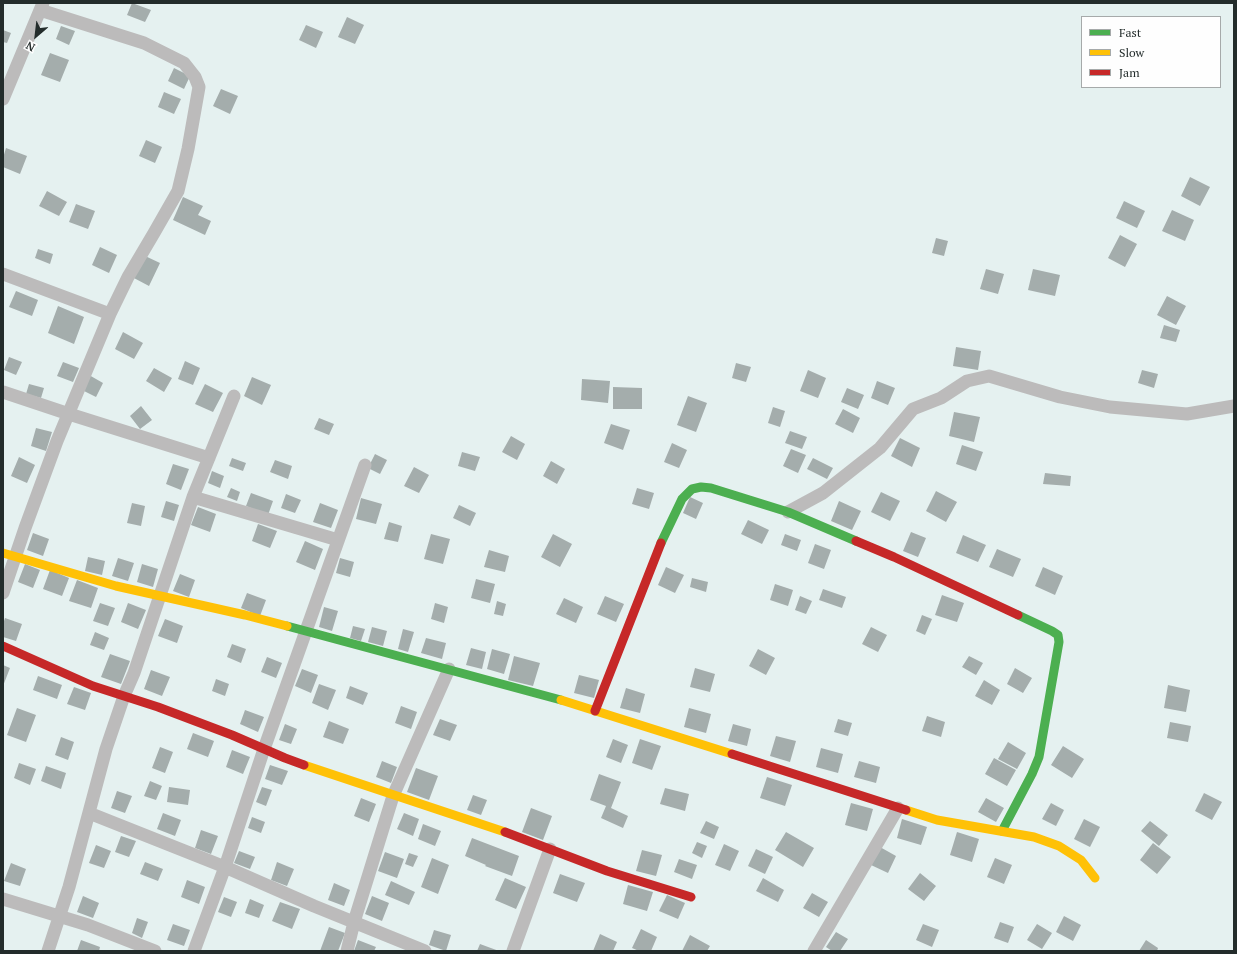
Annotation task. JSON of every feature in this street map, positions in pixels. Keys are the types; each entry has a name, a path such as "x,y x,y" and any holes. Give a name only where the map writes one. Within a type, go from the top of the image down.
{"street":[{"path":"3,99 42,6 151,46 184,63 195,77 199,87 188,149 178,191 128,277 110,314 9,555 3,593"},
{"path":"3,274 110,314"},
{"path":"788,512 823,493 880,448 913,409 941,398 967,380 989,376 1060,397 1110,407 1187,414 1234,406"},
{"path":"3,392 209,458"},
{"path":"48,951 70,887 106,749 124,696 134,673 193,497 234,396"},
{"path":"194,951 225,867 264,749 365,465"},
{"path":"595,711 661,543 682,500 692,489 700,487 711,488 788,512 894,557 1058,635 1059,642 1039,757 1032,774 1002,831"},
{"path":"193,497 338,540"},
{"path":"9,555 116,586 245,615 542,694 937,820 1034,837 1059,846 1081,860 1095,878"},
{"path":"3,646 94,686 165,710 285,758 393,796 501,831 607,871 691,897"},
{"path":"347,951 354,922 393,796 449,669"},
{"path":"814,951 898,808"},
{"path":"89,813 225,867 425,951"},
{"path":"513,951 550,849"},
{"path":"3,899 88,925 155,951"}],"building":[{"path":"132,3 151,10 145,22 127,15"},
{"path":"347,17 364,25 355,44 338,37"},
{"path":"306,25 323,32 316,48 299,40"},
{"path":"61,26 75,31 69,45 56,39"},
{"path":"3,30 11,33 7,43 3,42"},
{"path":"50,53 69,60 60,82 41,75"},
{"path":"174,68 190,76 184,89 168,81"},
{"path":"221,89 238,96 230,114 213,106"},
{"path":"164,92 181,99 174,114 158,107"},
{"path":"146,140 162,147 155,163 139,156"},
{"path":"6,148 27,156 20,174 3,167 3,158"},
{"path":"1190,177 1210,187 1200,206 1181,196"},
{"path":"47,191 67,202 59,216 39,206"},
{"path":"183,197 203,206 198,215 211,221 205,235 173,220"},
{"path":"1124,201 1145,211 1137,228 1116,218"},
{"path":"76,204 95,211 88,229 69,222"},
{"path":"1172,210 1194,220 1185,241 1162,231"},
{"path":"1120,235 1137,244 1125,267 1108,258"},
{"path":"936,238 948,241 944,256 932,253"},
{"path":"100,247 117,255 109,273 92,265"},
{"path":"38,249 53,254 50,264 35,258"},
{"path":"143,255 160,263 149,286 132,277"},
{"path":"986,269 1004,274 998,294 980,289"},
{"path":"1033,269 1060,275 1055,296 1028,290"},
{"path":"16,291 38,300 32,316 9,307"},
{"path":"1167,296 1186,306 1176,325 1157,315"},
{"path":"58,306 84,317 74,344 48,333"},
{"path":"1164,325 1180,330 1176,342 1160,338"},
{"path":"123,332 143,343 134,359 115,349"},
{"path":"956,347 981,351 978,370 953,366"},
{"path":"9,357 22,362 16,375 4,370"},
{"path":"185,361 200,368 193,385 178,379"},
{"path":"63,362 79,368 73,382 57,376"},
{"path":"736,363 751,367 746,382 732,378"},
{"path":"154,368 172,378 164,392 146,381"},
{"path":"808,370 826,378 818,398 800,391"},
{"path":"1142,370 1158,374 1154,388 1138,383"},
{"path":"89,375 103,383 96,397 82,390"},
{"path":"252,377 271,385 262,405 244,396"},
{"path":"582,379 610,381 608,403 581,400"},
{"path":"877,381 895,388 888,405 871,398"},
{"path":"29,384 44,388 41,398 26,394"},
{"path":"205,384 223,393 213,412 195,404"},
{"path":"613,387 642,388 642,409 613,409"},
{"path":"847,388 864,395 858,409 841,402"},
{"path":"688,396 707,403 696,432 677,425"},
{"path":"141,406 152,420 140,429 130,416"},
{"path":"773,407 785,411 780,427 768,423"},
{"path":"843,409 860,418 853,433 835,424"},
{"path":"954,412 980,417 974,442 949,436"},
{"path":"319,418 334,424 329,435 314,429"},
{"path":"611,424 630,430 623,450 604,443"},
{"path":"36,428 52,432 46,451 31,446"},
{"path":"790,431 807,437 802,449 785,443"},
{"path":"511,436 525,444 517,460 502,452"},
{"path":"900,438 920,448 912,467 891,456"},
{"path":"672,443 687,450 679,468 664,462"},
{"path":"962,445 983,452 976,471 956,464"},
{"path":"791,449 806,455 798,473 783,466"},
{"path":"462,452 480,457 475,471 458,466"},
{"path":"375,454 387,460 380,474 368,468"},
{"path":"19,457 35,465 27,483 11,476"},
{"path":"232,458 246,463 243,471 229,466"},
{"path":"813,458 833,468 827,479 807,469"},
{"path":"275,460 292,466 288,479 270,472"},
{"path":"551,461 565,469 557,484 543,476"},
{"path":"173,464 189,469 181,490 166,484"},
{"path":"414,467 429,475 419,493 404,486"},
{"path":"212,471 224,476 220,488 208,483"},
{"path":"1045,473 1071,476 1070,486 1043,484"},
{"path":"231,488 240,492 237,501 227,497"},
{"path":"637,488 654,493 649,509 632,504"},
{"path":"936,491 957,502 946,522 926,511"},
{"path":"881,492 900,501 890,521 871,512"},
{"path":"251,493 273,501 268,515 246,506"},
{"path":"286,494 301,500 295,513 281,508"},
{"path":"690,497 703,503 696,519 683,513"},
{"path":"361,498 382,504 376,524 356,519"},
{"path":"166,501 179,505 174,521 161,517"},
{"path":"839,501 861,511 852,530 831,521"},
{"path":"132,503 145,506 141,526 127,523"},
{"path":"320,503 338,510 331,528 313,522"},
{"path":"459,505 476,513 470,526 453,518"},
{"path":"198,507 216,514 210,532 191,525"},
{"path":"748,520 769,530 762,544 741,534"},
{"path":"389,522 402,526 398,542 384,539"},
{"path":"258,524 277,531 270,548 252,541"},
{"path":"911,532 926,538 918,557 903,551"},
{"path":"33,533 49,539 43,556 27,550"},
{"path":"431,534 450,539 443,564 424,559"},
{"path":"553,534 572,544 560,567 541,557"},
{"path":"785,534 801,540 797,551 781,545"},
{"path":"963,535 986,545 978,562 956,553"},
{"path":"305,541 323,549 315,570 296,562"},
{"path":"815,544 831,550 824,569 808,563"},
{"path":"997,549 1021,559 1013,577 989,567"},
{"path":"489,550 509,556 505,572 484,567"},
{"path":"88,557 105,561 102,575 85,571"},
{"path":"118,558 134,563 128,581 112,576"},
{"path":"340,558 354,562 350,577 336,573"},
{"path":"25,564 40,570 33,588 18,582"},
{"path":"142,564 158,569 153,587 137,582"},
{"path":"666,567 684,575 675,593 658,585"},
{"path":"1043,567 1063,576 1055,595 1035,586"},
{"path":"50,570 69,578 62,596 43,589"},
{"path":"180,574 195,580 189,597 173,591"},
{"path":"692,578 708,582 706,592 690,587"},
{"path":"476,579 495,584 490,603 471,598"},
{"path":"77,580 98,588 91,608 69,601"},
{"path":"775,584 793,590 788,606 770,600"},
{"path":"823,589 846,597 842,608 819,600"},
{"path":"247,593 266,600 260,616 241,608"},
{"path":"942,595 964,603 957,622 935,615"},
{"path":"605,596 624,604 616,622 597,614"},
{"path":"800,596 812,601 806,614 795,610"},
{"path":"564,598 583,607 576,623 556,614"},
{"path":"497,601 506,604 503,616 494,614"},
{"path":"100,603 115,608 108,626 93,621"},
{"path":"128,603 146,610 138,629 121,622"},
{"path":"435,603 448,607 444,623 431,619"},
{"path":"324,607 338,611 332,631 319,627"},
{"path":"922,615 932,619 925,635 916,631"},
{"path":"5,618 22,624 16,641 3,637 3,624"},
{"path":"165,619 183,626 177,643 158,636"},
{"path":"353,626 365,629 361,641 350,638"},
{"path":"372,627 387,631 383,646 368,642"},
{"path":"871,627 887,635 878,652 862,644"},
{"path":"403,629 414,632 408,652 398,649"},
{"path":"95,632 109,638 104,650 90,645"},
{"path":"426,638 446,643 442,659 421,653"},
{"path":"232,644 246,649 241,663 227,657"},
{"path":"471,648 486,652 482,669 466,665"},
{"path":"492,649 510,654 504,674 487,669"},
{"path":"758,649 775,658 766,675 749,666"},
{"path":"110,654 130,661 121,684 101,677"},
{"path":"514,656 540,663 533,686 508,680"},
{"path":"969,656 983,663 976,675 962,667"},
{"path":"267,657 282,663 276,678 261,672"},
{"path":"3,665 10,668 3,686"},
{"path":"695,668 715,674 710,692 690,687"},
{"path":"1015,668 1032,678 1023,693 1007,684"},
{"path":"302,669 318,675 311,693 295,686"},
{"path":"151,670 170,677 162,696 144,689"},
{"path":"579,675 599,680 594,698 574,693"},
{"path":"38,676 62,685 57,699 33,690"},
{"path":"216,679 229,684 225,696 212,691"},
{"path":"984,680 1000,690 992,705 975,696"},
{"path":"319,684 336,690 328,710 312,703"},
{"path":"1168,685 1190,690 1186,712 1164,708"},
{"path":"350,686 368,693 363,705 346,698"},
{"path":"74,687 91,693 85,710 67,704"},
{"path":"626,688 645,694 640,713 620,708"},
{"path":"401,706 417,712 411,729 395,723"},
{"path":"17,708 36,715 26,742 7,735"},
{"path":"689,708 711,714 706,733 684,727"},
{"path":"245,710 264,717 258,732 240,724"},
{"path":"927,716 945,722 941,737 922,731"},
{"path":"440,719 457,725 450,741 433,735"},
{"path":"838,719 852,723 848,736 834,732"},
{"path":"329,721 349,729 343,744 323,737"},
{"path":"1170,722 1191,726 1188,742 1167,738"},
{"path":"285,724 297,729 291,744 279,740"},
{"path":"733,724 751,729 747,746 728,741"},
{"path":"193,733 214,741 208,757 187,749"},
{"path":"776,736 796,741 790,762 770,756"},
{"path":"61,737 74,742 68,760 55,755"},
{"path":"613,739 628,745 621,763 606,757"},
{"path":"640,739 661,746 652,770 632,763"},
{"path":"1008,742 1026,753 1017,769 998,759"},
{"path":"1063,746 1084,759 1072,778 1051,765"},
{"path":"160,747 173,752 165,773 152,768"},
{"path":"821,748 843,754 838,773 816,767"},
{"path":"232,750 250,757 243,774 226,767"},
{"path":"994,758 1016,770 1007,786 985,774"},
{"path":"382,761 397,767 391,783 376,777"},
{"path":"859,761 880,767 876,783 854,777"},
{"path":"19,763 36,769 30,785 14,778"},
{"path":"270,765 288,771 282,785 265,779"},
{"path":"46,766 66,773 61,789 41,781"},
{"path":"416,768 438,776 429,800 407,792"},
{"path":"599,774 621,782 611,808 628,816 623,828 601,818 606,806 590,800"},
{"path":"767,777 792,785 785,806 760,798"},
{"path":"150,781 162,786 156,800 144,796"},
{"path":"169,787 190,790 188,805 167,802"},
{"path":"262,787 272,790 266,806 256,802"},
{"path":"665,788 689,794 685,811 660,804"},
{"path":"117,791 132,796 125,813 111,808"},
{"path":"1204,793 1222,802 1212,820 1195,811"},
{"path":"473,795 487,800 481,815 467,810"},
{"path":"361,798 376,804 369,822 354,816"},
{"path":"986,798 1004,808 996,822 978,812"},
{"path":"851,803 873,809 867,831 845,825"},
{"path":"1051,803 1064,810 1056,826 1042,819"},
{"path":"531,808 552,816 543,840 522,832"},
{"path":"163,813 181,820 175,836 157,829"},
{"path":"404,813 419,819 413,836 397,829"},
{"path":"252,817 265,822 261,833 248,828"},
{"path":"902,819 927,827 921,845 897,838"},
{"path":"1084,819 1100,827 1090,847 1074,839"},
{"path":"706,821 719,827 714,839 700,833"},
{"path":"1150,821 1168,835 1159,846 1141,831"},
{"path":"423,824 441,831 435,846 418,839"},
{"path":"201,830 218,836 211,854 195,848"},
{"path":"786,832 814,848 803,867 775,850"},
{"path":"957,832 979,839 972,862 950,855"},
{"path":"121,836 136,841 129,857 115,852"},
{"path":"472,838 519,856 512,876 485,866 486,865 465,856"},
{"path":"697,842 707,846 702,858 692,853"},
{"path":"1153,843 1171,857 1157,874 1140,860"},
{"path":"724,844 739,851 730,871 715,865"},
{"path":"96,845 111,851 104,868 89,863"},
{"path":"880,847 896,856 888,873 871,865"},
{"path":"756,849 773,857 765,874 748,866"},
{"path":"642,850 662,855 656,876 636,871"},
{"path":"239,851 255,857 250,869 234,863"},
{"path":"385,852 404,859 397,878 378,871"},
{"path":"409,853 418,856 413,867 405,864"},
{"path":"432,858 449,865 438,894 421,887"},
{"path":"995,858 1012,865 1004,884 987,877"},
{"path":"679,859 697,865 692,879 674,872"},
{"path":"145,862 163,869 158,881 140,874"},
{"path":"277,862 294,869 287,886 271,880"},
{"path":"11,863 26,869 20,886 4,881"},
{"path":"920,873 936,886 924,901 908,889"},
{"path":"560,874 585,883 577,902 553,893"},
{"path":"505,878 526,887 516,909 495,900"},
{"path":"763,878 784,890 778,902 756,891"},
{"path":"187,880 205,887 199,904 181,897"},
{"path":"391,881 415,892 409,905 385,895"},
{"path":"334,883 350,890 344,906 328,900"},
{"path":"628,885 653,892 647,911 623,904"},
{"path":"812,893 828,902 819,917 803,908"},
{"path":"667,895 685,903 678,919 659,911"},
{"path":"83,896 99,903 93,918 77,912"},
{"path":"372,896 389,903 382,921 365,914"},
{"path":"224,897 237,902 231,917 218,912"},
{"path":"250,899 264,905 259,918 245,913"},
{"path":"280,902 300,909 292,929 272,921"},
{"path":"1064,916 1081,925 1073,941 1056,932"},
{"path":"137,918 148,922 142,938 132,933"},
{"path":"1000,922 1014,927 1008,943 994,938"},
{"path":"173,924 190,930 184,946 167,940"},
{"path":"923,924 939,930 932,947 916,940"},
{"path":"1037,924 1052,933 1042,949 1027,940"},
{"path":"329,927 345,933 338,951 320,951"},
{"path":"641,929 657,937 651,951 639,951 632,948"},
{"path":"434,930 451,935 446,951 429,945"},
{"path":"836,932 848,939 840,951 832,951 826,947"},
{"path":"600,934 617,942 613,951 593,951"},
{"path":"690,935 710,946 707,951 682,951"},
{"path":"81,940 100,947 99,951 77,951"},
{"path":"358,940 376,947 374,951 354,951"},
{"path":"1146,940 1158,948 1157,951 1139,951"},
{"path":"480,944 499,951 477,951"}],"traffic: fast":[{"path":"661,543 682,499 692,489 701,487 711,488 788,512 856,541"},
{"path":"1002,831 1032,774 1039,757 1059,642 1058,635 1052,631 1018,615"},
{"path":"287,626 561,700"}],"traffic: slow":[{"path":"3,553 116,586 287,626"},
{"path":"561,700 732,754"},
{"path":"304,765 505,832"},
{"path":"906,810 937,820 1034,837 1059,846 1081,860 1095,878"}],"traffic: jam":[{"path":"856,541 894,557 1018,615"},
{"path":"595,711 661,543"},
{"path":"3,646 93,686 158,707 232,735 304,765"},
{"path":"732,754 906,810"},
{"path":"505,832 607,871 691,897"}]}
